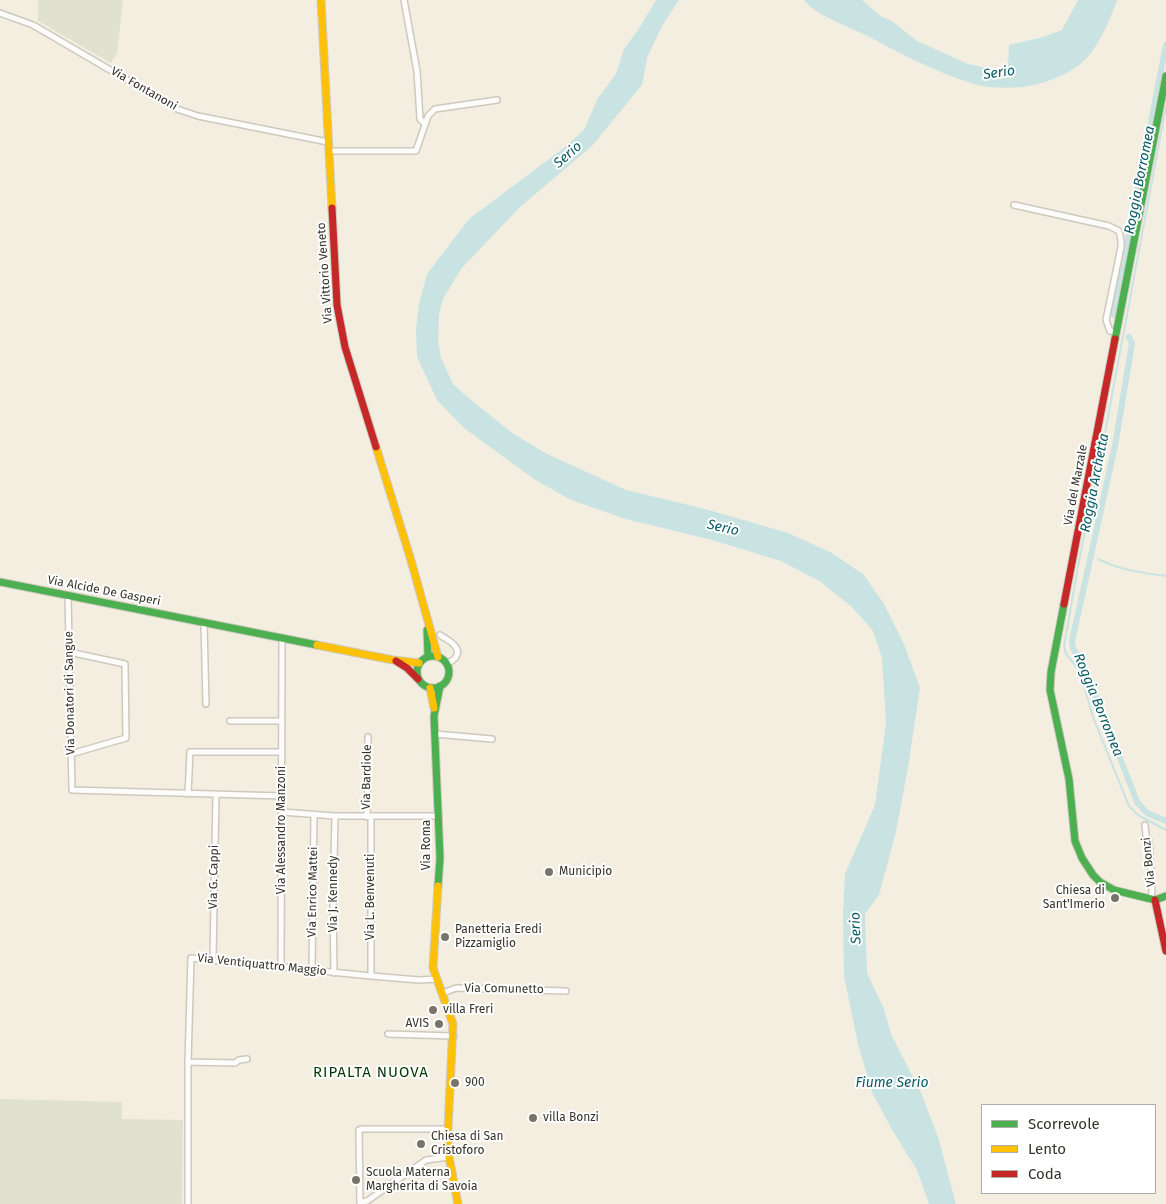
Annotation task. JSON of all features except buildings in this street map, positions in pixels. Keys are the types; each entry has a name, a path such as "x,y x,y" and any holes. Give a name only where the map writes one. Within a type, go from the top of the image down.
{"street":[{"name":"Via Vittorio Veneto","path":"321,0 337,306 340,326 412,565 427,622"},
{"path":"404,0 417,70 420,116 425,124"},
{"name":"Via Fontanoni","path":"0,14 33,25 177,109 206,117 328,142"},
{"name":"Via del Marzale","path":"1153,899 1109,888 1093,875 1075,841 1069,779 1050,690 1051,672 1166,76"},
{"path":"329,151 416,151 430,112 440,107 496,100"},
{"path":"1014,205 1110,226 1119,231 1121,247 1106,320 1110,330 1116,333"},
{"name":"Via Alcide De Gasperi","path":"0,582 420,664"},
{"name":"Via Donatori di Sangue","path":"68,596 72,790 188,794"},
{"path":"427,622 428,657"},
{"path":"427,622 438,657 446,664 449,674 448,679 440,686 430,688 421,683 417,673 420,664 428,657 438,657"},
{"path":"204,623 206,704"},
{"path":"440,635 455,645 457,650 457,657 453,662 446,664"},
{"name":"Via Alessandro Manzoni","path":"281,966 282,638"},
{"path":"69,652 125,664 126,738 71,754"},
{"name":"Via Alcide De Gasperi","path":"393,660 407,668 418,679"},
{"path":"435,711 440,686"},
{"path":"430,688 435,711"},
{"name":"Via Roma","path":"435,711 440,858 433,968 443,993"},
{"path":"230,721 282,721"},
{"path":"435,734 492,739"},
{"name":"Via Bardiole","path":"368,737 369,817"},
{"path":"282,752 190,752 188,794 282,796"},
{"name":"Via G. Cappi","path":"213,959 216,794"},
{"name":"Via Bardiole","path":"282,812 369,817 439,816"},
{"name":"Via Enrico Mattei","path":"312,970 314,815"},
{"name":"Via J. Kennedy","path":"334,973 335,816"},
{"name":"Via L. Benvenuti","path":"369,817 371,976"},
{"name":"Via Bonzi","path":"1145,825 1149,841 1153,899"},
{"path":"1166,896 1153,899 1158,909 1166,951"},
{"name":"Via Ventiquattro Maggio","path":"188,1204 188,1062 191,958 334,973 419,980 437,979"},
{"name":"Via Comunetto","path":"443,993 456,988 566,991"},
{"path":"443,993 453,1024 454,1036 448,1129 449,1157 458,1204"},
{"path":"388,1034 454,1036"},
{"path":"188,1062 235,1063 239,1060 247,1059"},
{"path":"448,1129 360,1130 360,1203 367,1202 426,1160 449,1157"}],"green space":[{"path":"38,0 123,0 117,53 111,63 38,21"},
{"path":"0,1099 122,1102 122,1119 183,1120 182,1204 0,1204"}],"water":[{"name":"Fiume Serio","path":"656,0 679,0 662,26 647,58 642,85 592,146 520,207 461,269 443,299 439,315 438,340 441,358 453,384 464,394 512,433 547,454 626,490 709,510 788,533 832,553 864,575 884,604 904,644 920,688 896,832 879,895 865,914 867,973 884,1009 891,1034 922,1095 938,1137 956,1204 929,1204 917,1170 891,1128 872,1092 858,1044 844,976 843,914 845,874 875,805 886,723 882,658 873,631 853,608 821,582 781,561 712,540 626,519 571,500 534,479 464,428 437,400 417,357 416,329 419,304 427,274 469,219 565,147 584,130 598,98 616,74 624,49"},
{"name":"Serio","path":"804,0 862,0 882,17 892,21 917,41 968,64 997,70 1008,66 1009,45 1043,37 1062,30 1078,0 1117,0 1107,26 1097,44 1079,65 1056,78 1044,82 1004,88 977,85 934,69 825,16 809,6"}],"waterway":[{"name":"Roggia Borromea","path":"1113,315 1166,45"},
{"name":"Roggia Archetta","path":"1166,106 1064,646 1066,654 1080,671 1093,717 1129,806 1138,815 1166,830"},
{"name":"Roggia Borromea","path":"1129,337 1132,343 1115,446 1072,641 1073,648 1090,680 1137,802 1147,813 1166,821"},
{"path":"1098,559 1123,568 1166,576"}],"traffic: fast":[{"path":"1115,339 1166,76"},
{"path":"0,582 317,645"},
{"path":"1064,604 1051,672 1050,690 1069,779 1075,841 1082,858 1100,882 1114,890 1155,900"},
{"path":"427,630 428,657"},
{"path":"433,656 439,657 444,661 448,666 449,672 448,678 444,683 439,687 433,688 427,687 422,683 418,678 417,672 418,666 422,661 427,657 433,656"},
{"path":"438,886 440,858 434,716 440,686"},
{"path":"1155,900 1166,896"}],"traffic: slow":[{"path":"321,0 332,208"},
{"path":"376,447 438,657"},
{"path":"317,645 393,660 419,663"},
{"path":"430,688 434,708"},
{"path":"438,886 433,968 453,1024 448,1129 449,1157 458,1204"}],"traffic: jam":[{"path":"332,208 337,305 345,347 376,447"},
{"path":"1064,604 1115,339"},
{"path":"396,661 407,668 418,679"},
{"path":"1155,900 1166,951"}],"place":[{"name":"Municipio","path":"549,872"},
{"name":"Chiesa di Sant'Imerio","path":"1115,898"},
{"name":"Panetteria Eredi Pizzamiglio","path":"445,937"},
{"name":"villa Freri","path":"433,1010"},
{"name":"AVIS","path":"439,1024"},
{"name":"900","path":"455,1083"},
{"name":"villa Bonzi","path":"533,1118"},
{"name":"Chiesa di San Cristoforo","path":"421,1144"},
{"name":"Scuola Materna Margherita di Savoia","path":"356,1180"}],"district":[{"name":"RIPALTA NUOVA","path":"371,1073"}]}
